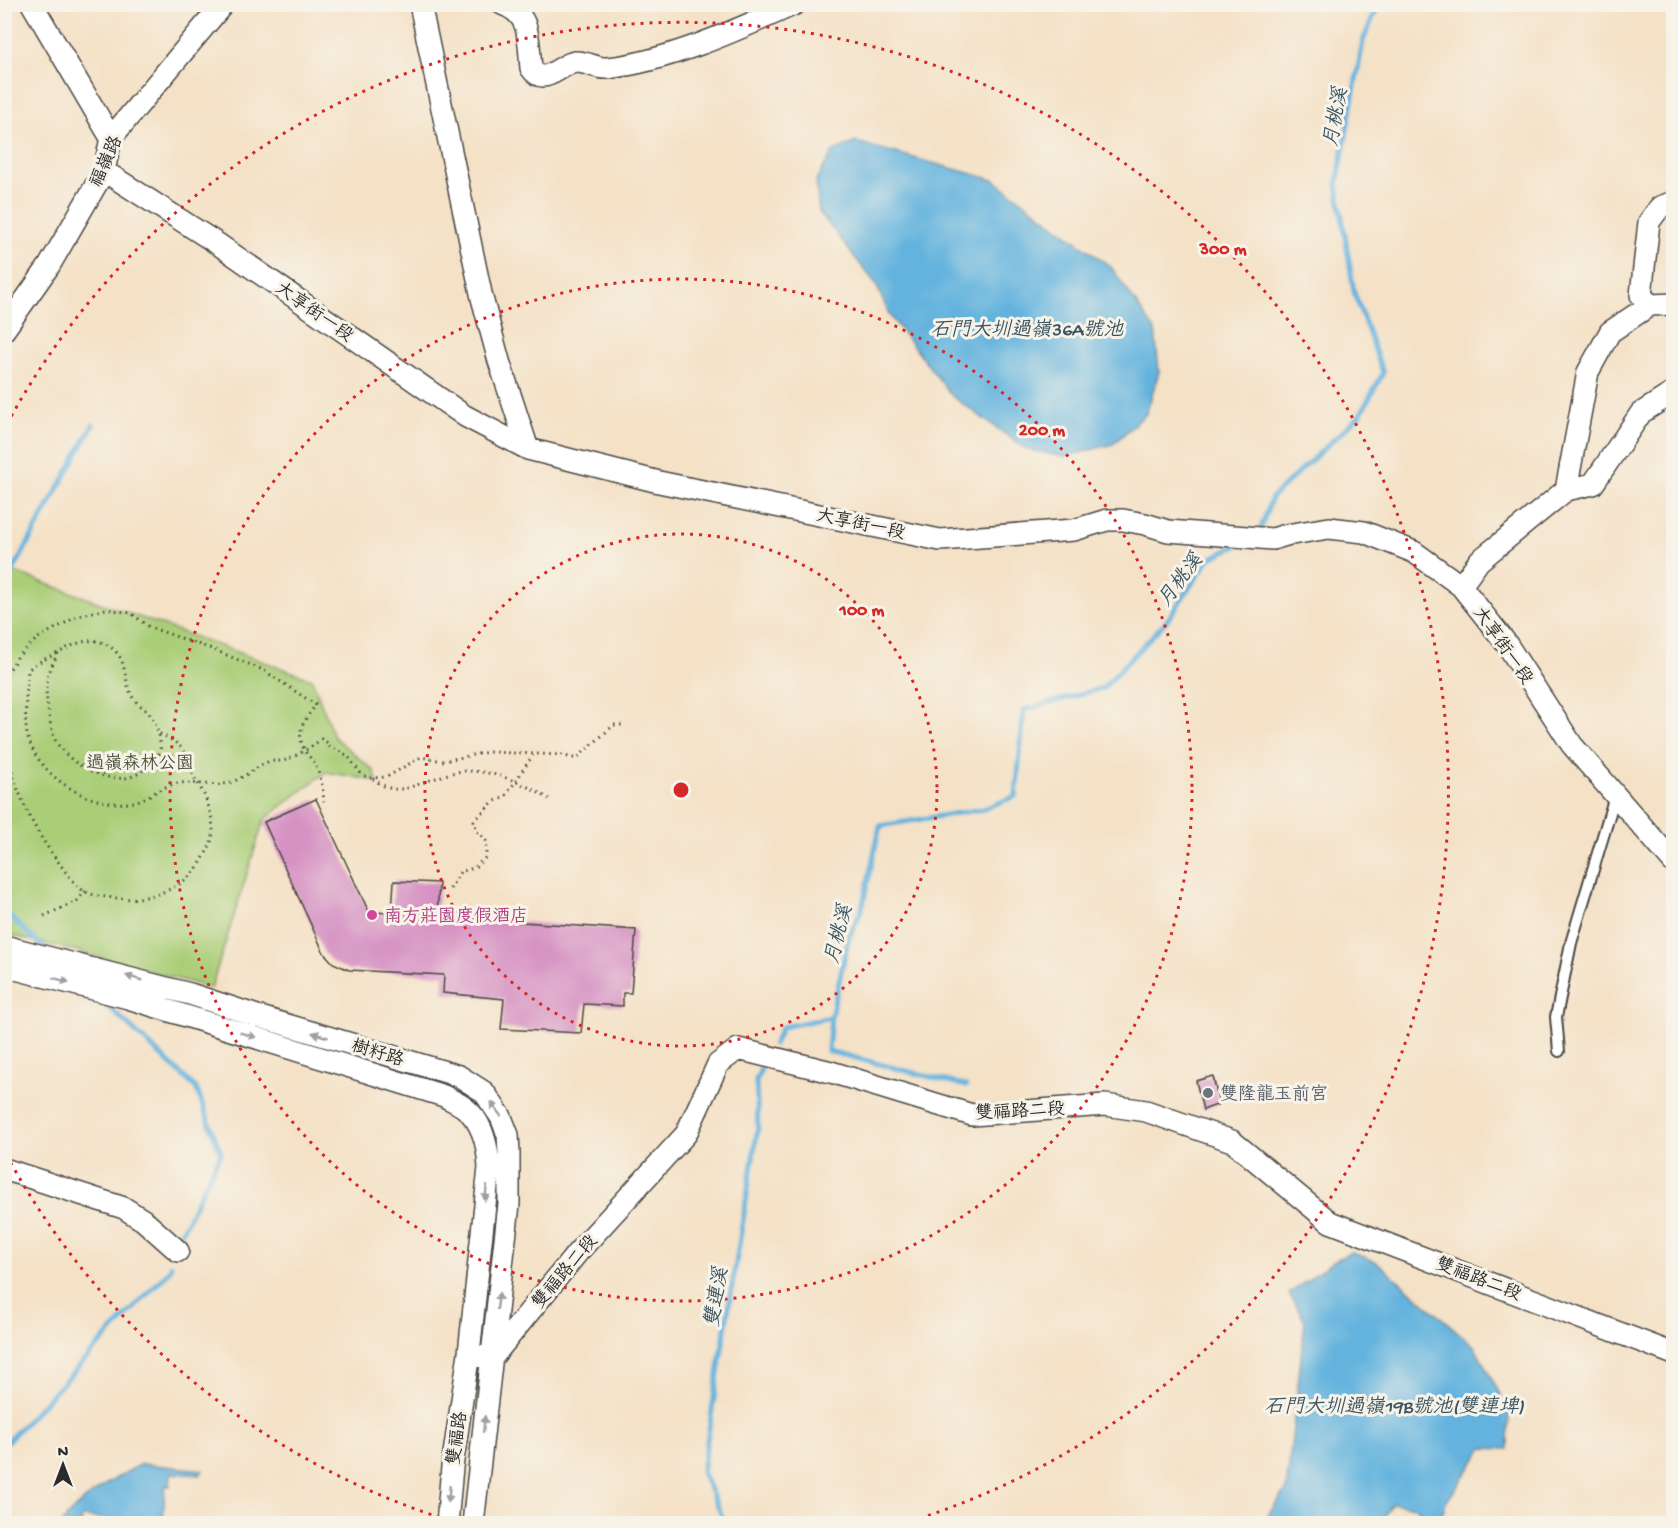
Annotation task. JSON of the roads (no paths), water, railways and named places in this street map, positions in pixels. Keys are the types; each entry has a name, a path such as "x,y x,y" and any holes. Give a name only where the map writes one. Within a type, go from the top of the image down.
{"street":[{"path":"33,4 111,138"},
{"name":"福嶺路","path":"4,330 49,266 104,171 111,138 223,4"},
{"path":"420,4 482,298 499,361 528,449"},
{"path":"502,4 522,16 531,68 534,73 543,76 577,62 586,62 604,69 672,54 795,4"},
{"name":"大享街一段","path":"104,171 218,244 465,416 528,449 659,482 940,540 1074,530 1107,520 1123,520 1168,531 1273,539 1329,528 1348,528 1414,552 1461,586 1506,644 1572,745 1674,863"},
{"path":"1650,305 1641,295 1649,222 1660,207 1674,201"},
{"path":"1566,490 1588,372 1610,332 1650,305 1674,304"},
{"path":"1461,586 1479,561 1566,490 1593,484 1641,413 1674,392"},
{"name":"樹籽路","path":"4,946 190,994 459,1076 484,1092 501,1117 508,1135 509,1204 472,1524"},
{"name":"樹籽路","path":"4,966 128,998 444,1096 466,1108 481,1128 488,1148 489,1168 469,1353"},
{"name":"雙福路二段","path":"491,1359 578,1252 686,1134 718,1064 738,1049 831,1072 972,1115 1105,1105 1146,1111 1232,1142 1330,1222 1674,1354"},
{"path":"4,1169 124,1208 143,1220 178,1251"},
{"path":"469,1353 491,1359"},
{"name":"雙福路","path":"447,1524 452,1467 469,1353"}],"lane":[{"path":"1559,1052 1556,1017 1571,943 1615,796"}],"water":[{"name":"石門大圳過嶺36A號池","path":"856,142 994,180 1111,267 1155,330 1159,372 1146,414 1113,444 1064,457 1026,449 952,396 890,316 876,284 819,212 816,181 833,151"},
{"name":"石門大圳過嶺19B號池(雙連埤)","path":"1351,1252 1377,1262 1474,1346 1509,1411 1508,1449 1483,1448 1445,1504 1440,1523 1429,1523 1416,1507 1392,1503 1383,1519 1385,1523 1274,1523 1267,1516 1286,1491 1305,1321 1289,1294 1332,1262"},
{"path":"142,1464 203,1470 200,1475 171,1473 170,1486 165,1486 163,1523 82,1517 81,1523 62,1523 88,1497 109,1482"}],"waterway":[{"name":"月桃溪","path":"1259,533 1272,497 1360,415 1383,373 1354,292 1337,185 1363,41 1377,8 1376,4"},
{"path":"4,587 93,425"},
{"name":"月桃溪","path":"966,1086 828,1051 831,1017 849,937 862,909 880,826 983,809 1016,796 1024,710 1103,688 1168,619 1209,559 1238,545"},
{"path":"4,911 45,949"},
{"path":"99,998 196,1088 221,1153 176,1243"},
{"name":"雙連溪","path":"774,1044 782,1027 831,1017"},
{"name":"雙連溪","path":"717,1524 723,1518 702,1472 758,1127 756,1080 761,1069"},
{"path":"4,1445 170,1270 171,1265"}],"place":[{"name":"南方莊園度假酒店","path":"372,915"},
{"name":"雙隆龍玉前宮","path":"1208,1093"}],"park label":[{"name":"過嶺森林公園","path":"140,762"}]}
